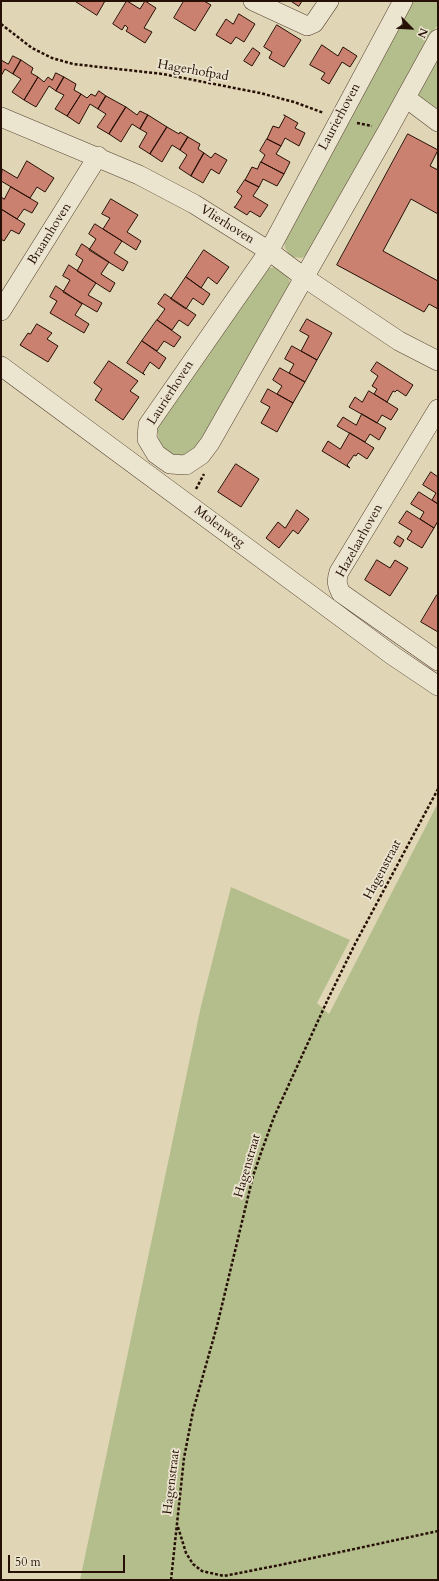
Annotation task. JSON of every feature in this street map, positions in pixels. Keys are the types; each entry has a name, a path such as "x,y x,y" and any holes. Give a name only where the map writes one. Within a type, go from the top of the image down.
{"street":[{"path":"253,1 308,26 314,23 329,1"},
{"name":"Laurierhoven","path":"403,1 269,251 148,425 147,439 156,454 170,464 186,465 201,454 210,443 438,39"},
{"path":"406,98 438,122"},
{"name":"Vlierhoven","path":"1,117 98,156 139,175 194,204 269,251 304,278 399,341 438,361"},
{"name":"Braamhoven","path":"1,311 98,156"},
{"name":"Molenweg","path":"1,366 392,655 438,686"},
{"name":"Hazelaarhoven","path":"438,409 339,572 337,586 341,593 438,661"}],"path":[{"name":"Hagerhofpad","path":"1,24 32,48 52,58 73,64 163,74 260,93 294,102 340,118 388,130"},
{"name":"Hagenstraat","path":"171,1580 184,1458 193,1411 217,1326 253,1176 274,1117 328,999 358,938 438,789"},
{"path":"177,1524 186,1553 193,1564 202,1571 224,1576 438,1531"}],"green space":[{"path":"411,1 438,1 438,24 311,252 302,258 291,257 285,248 284,237"},
{"path":"438,54 438,112 416,97"},
{"path":"279,266 288,276 290,288 198,451 189,457 170,455 160,445 158,437 158,424 262,270"},
{"path":"438,803 438,1580 80,1580 201,1006 231,887 350,940 317,1003 329,1014"}],"building":[{"path":"75,1 105,1 97,15"},
{"path":"127,1 140,9 145,1 156,8 144,28 152,32 145,43 126,31 128,28 125,25 122,30 113,24"},
{"path":"184,1 204,1 211,5 195,31 174,18"},
{"path":"291,1 302,1 299,6"},
{"path":"239,14 255,24 244,42 236,37 231,44 216,35 226,19 233,24"},
{"path":"277,25 301,40 284,67 269,58 272,52 264,47"},
{"path":"322,45 338,56 343,47 357,56 350,67 342,62 329,84 321,79 325,73 310,65"},
{"path":"253,48 260,53 252,66 244,61"},
{"path":"13,56 21,60 13,74 5,69 1,76 1,60 8,64"},
{"path":"21,60 33,68 31,73 38,77 24,100 12,92 21,79 13,74"},
{"path":"56,73 64,77 56,91 49,86 36,107 24,100 38,77 44,82 48,77 52,80"},
{"path":"64,77 76,84 74,90 81,94 67,116 55,109 64,95 56,91"},
{"path":"99,91 106,96 98,109 90,104 79,124 67,116 81,94 87,98 91,94 95,96"},
{"path":"106,96 126,107 109,134 97,127 106,114 98,109"},
{"path":"126,107 137,115 140,111 148,115 140,129 132,124 121,142 109,134"},
{"path":"148,115 167,127 150,154 139,147 147,133 140,129"},
{"path":"284,115 298,123 295,128 305,133 299,146 285,138 281,146 267,139 273,126 279,128 285,117"},
{"path":"167,127 188,137 180,150 172,145 162,162 150,154"},
{"path":"408,134 438,150 430,166 438,170 438,214 411,199 383,251 438,281 438,309 429,304 424,312 337,265"},
{"path":"188,137 200,144 198,149 204,153 191,176 179,168 187,155 180,150"},
{"path":"267,139 281,146 276,154 290,162 284,174 261,162 265,155 260,151"},
{"path":"204,153 211,158 215,153 227,160 219,174 211,169 203,183 191,176"},
{"path":"27,161 54,178 45,192 37,187 30,198 1,181 2,169 17,178"},
{"path":"261,162 284,174 277,186 263,179 259,187 245,180 252,167 257,169"},
{"path":"245,180 259,187 253,196 268,205 260,217 250,211 247,215 234,207 242,196 237,192"},
{"path":"11,187 38,203 32,213 24,209 17,219 1,209 1,197 4,199"},
{"path":"111,199 138,215 127,232 141,241 136,250 103,229 110,218 102,214"},
{"path":"1,209 25,224 19,234 11,230 4,241 1,239"},
{"path":"95,224 122,241 114,253 128,262 123,271 89,250 96,239 89,234"},
{"path":"82,244 109,262 101,274 115,283 110,292 77,271 83,260 76,255"},
{"path":"204,250 229,267 217,284 208,277 201,288 186,277"},
{"path":"69,265 96,283 88,295 102,303 97,312 63,292 70,280 63,276"},
{"path":"186,277 210,294 203,305 193,298 186,309 171,299"},
{"path":"56,286 82,304 75,315 89,324 84,333 50,313 57,301 50,297"},
{"path":"165,294 196,315 188,326 179,320 172,330 157,320 165,309 158,304"},
{"path":"307,319 332,333 317,360 301,351 309,336 300,331"},
{"path":"157,320 181,337 174,347 164,341 157,351 142,341"},
{"path":"37,324 52,333 47,339 58,346 48,362 20,345 28,333 30,334"},
{"path":"142,341 166,358 159,369 150,362 143,373 145,375 127,363"},
{"path":"292,346 317,360 305,382 289,373 294,364 285,359"},
{"path":"109,361 138,381 130,391 139,397 123,420 95,400 102,389 94,383"},
{"path":"377,362 413,385 406,396 397,390 395,392 393,391 387,402 374,394 377,389 372,386 378,376 371,371"},
{"path":"280,368 305,382 293,403 277,394 282,386 273,380"},
{"path":"268,389 293,403 277,432 261,423 270,407 261,402"},
{"path":"369,391 398,409 391,420 382,415 377,423 349,407 355,397 362,402"},
{"path":"362,414 386,428 379,440 370,434 365,442 337,426 343,417 356,425"},
{"path":"350,433 374,448 367,459 358,453 356,456 354,455 347,465 350,468 322,451 328,441 340,449"},
{"path":"236,464 259,479 241,507 218,492"},
{"path":"431,472 438,477 438,504 432,500 436,493 423,485"},
{"path":"419,492 438,504 438,521 434,528 420,519 424,512 411,504"},
{"path":"297,510 309,519 298,534 293,530 279,548 266,538 278,522 285,528"},
{"path":"407,511 434,528 422,548 407,539 412,531 399,523"},
{"path":"398,536 404,540 400,547 394,543"},
{"path":"377,560 390,568 395,560 408,568 390,596 365,580"},
{"path":"438,595 438,632 421,622"}]}
